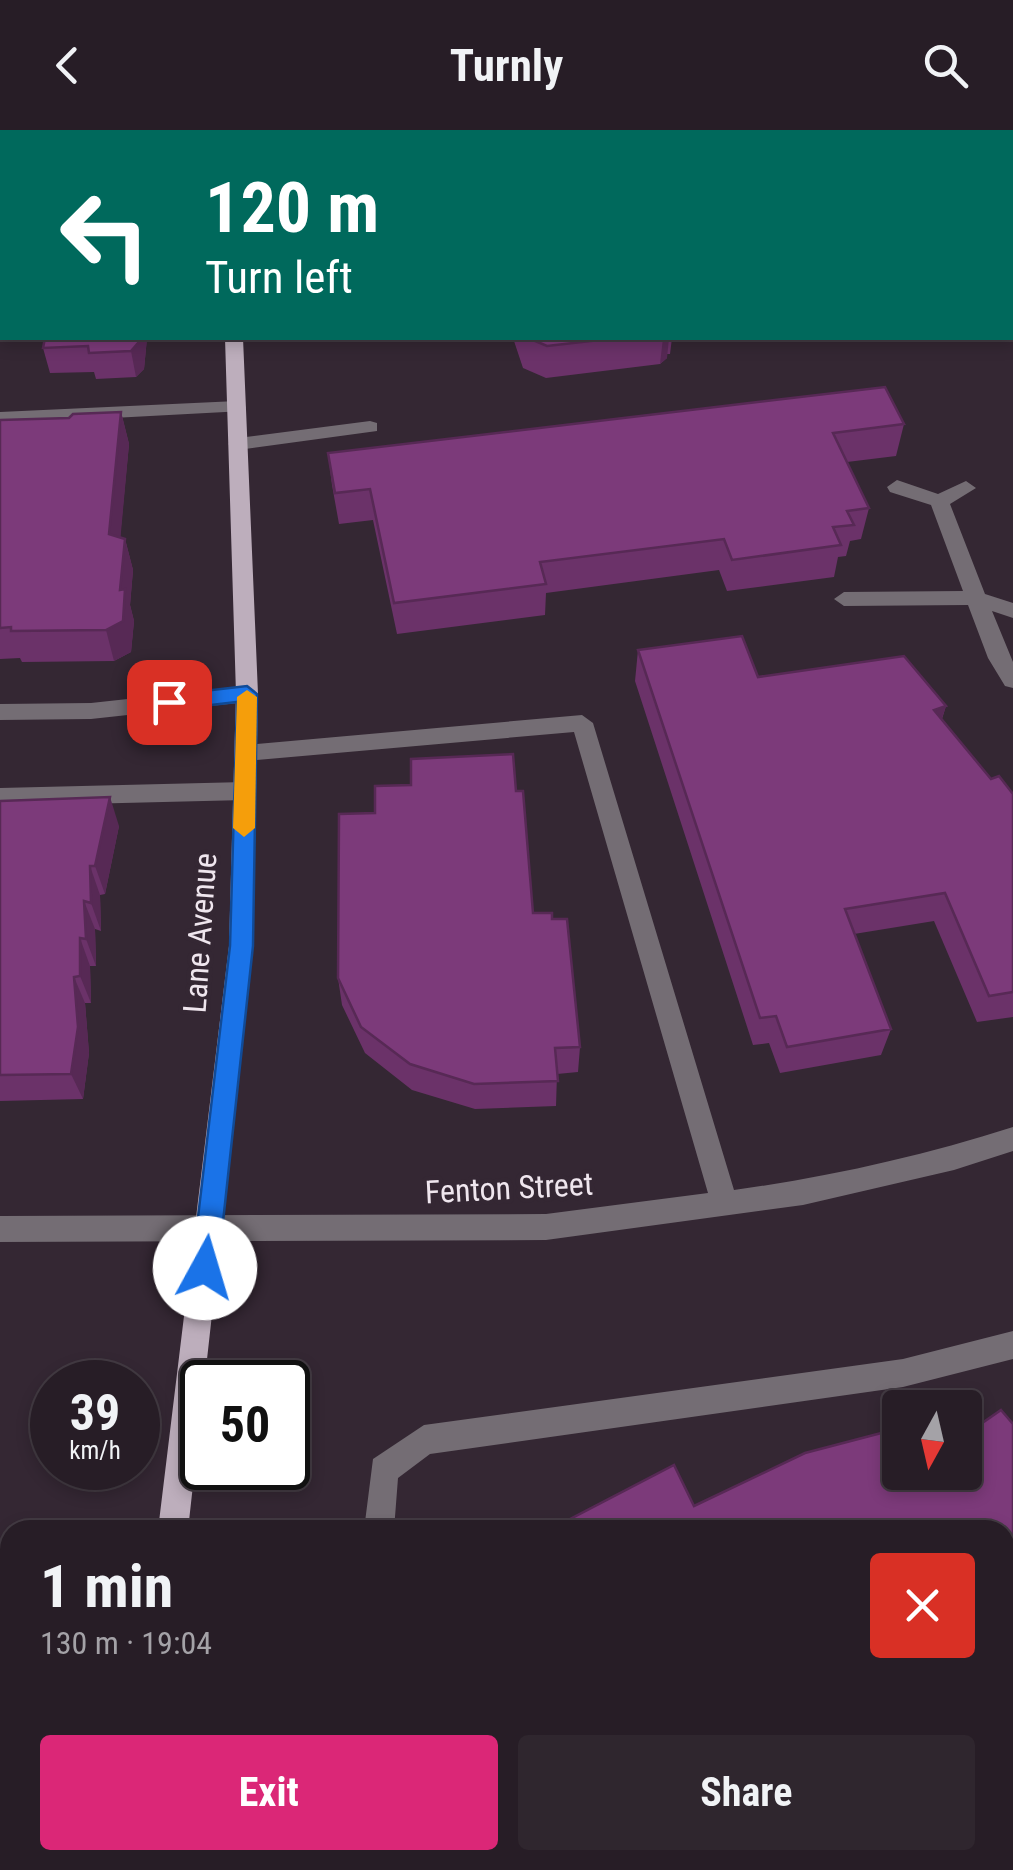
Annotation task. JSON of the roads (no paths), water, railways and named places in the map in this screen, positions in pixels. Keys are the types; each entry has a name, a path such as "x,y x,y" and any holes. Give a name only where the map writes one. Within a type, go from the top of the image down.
{"main road":[{"name":"Lane Avenue","path":"175,1520 242,946 247,694 234,340"}],"street":[{"path":"0,418 237,407"},
{"path":"238,444 370,427"},
{"path":"897,486 939,501 966,488"},
{"path":"939,501 999,658 1013,680"},
{"path":"844,599 975,598 1013,611"},
{"path":"0,712 91,711 247,694"},
{"path":"246,753 582,723 725,1204"},
{"path":"0,798 245,790"},
{"name":"Fenton Street","path":"0,1229 546,1227 803,1194 1009,1147"},
{"path":"380,1520 384,1470 424,1440 903,1373 1013,1345"}]}
